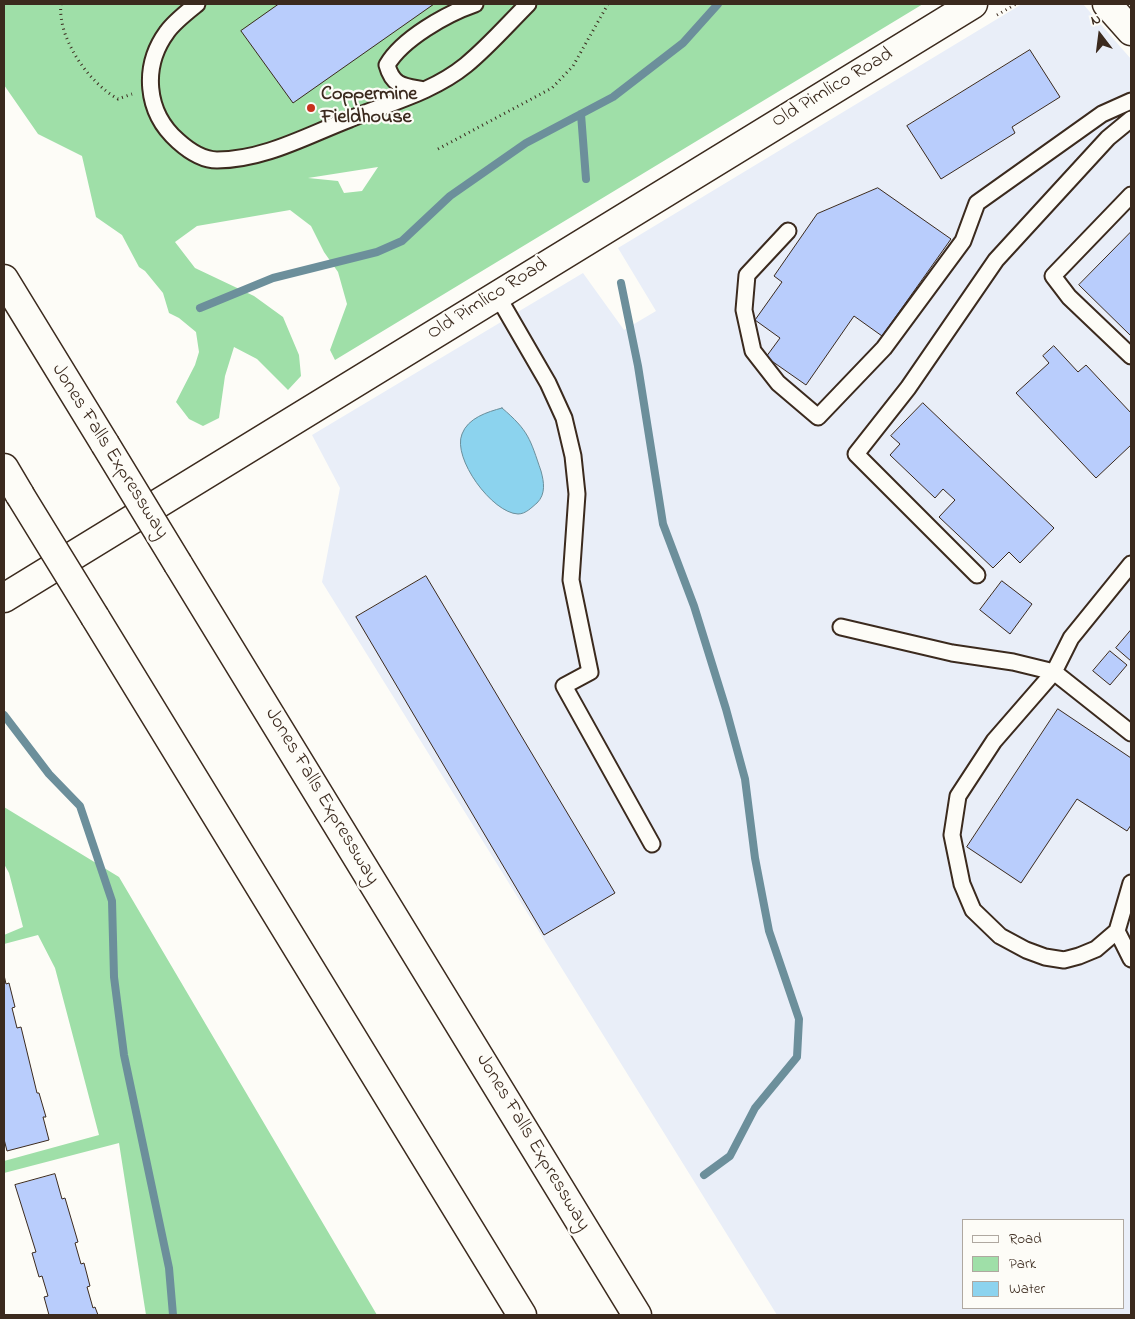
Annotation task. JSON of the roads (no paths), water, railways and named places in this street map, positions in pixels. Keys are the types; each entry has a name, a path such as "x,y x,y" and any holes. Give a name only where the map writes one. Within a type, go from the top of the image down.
{"main road":[{"name":"Old Pimlico Road","path":"4,598 973,4"},
{"path":"1107,4 1131,31"},
{"name":"Jones Falls Expressway","path":"4,279 637,1315"},
{"path":"4,468 522,1315"}],"lane":[{"path":"197,4 167,31 152,61 149,87 156,111 170,134 191,152 215,160 244,158 284,146 424,90 466,65 528,4"},
{"path":"424,90 396,83 390,76 387,65 392,57 420,33 459,9 474,4"},
{"path":"788,230 747,275 744,310 752,351 778,383 818,417 890,340 963,242 977,203 1102,114 1131,101"},
{"path":"977,575 856,454 908,388 996,260 1108,138 1131,118"},
{"path":"1131,195 1053,276 1069,297 1131,356"},
{"path":"497,295 548,383 564,418 573,456 577,494 571,580 590,672 564,686 652,844"},
{"path":"1131,564 1071,638 1054,672 994,741 958,796 952,835 962,884 973,910 1000,936 1026,950 1045,957 1064,960 1096,949 1117,931 1131,883"},
{"path":"841,627 952,653 1013,662 1054,672 1131,733"},
{"path":"1117,931 1131,959"}],"water":[{"path":"502,408 518,423 528,436 543,479 544,488 542,496 529,510 521,514 508,511 486,495 468,470 460,444 465,428 473,420"}],"waterway":[{"path":"200,308 273,278 377,252 402,241 450,196 526,143 613,97 683,43 718,4"},
{"path":"581,114 586,179"},
{"path":"621,283 638,366 663,524 694,606 726,709 745,779 755,858 769,931 799,1019 797,1057 755,1108 730,1156 704,1175"},
{"path":"4,715 49,774 80,806 112,901 114,977 124,1055 169,1268 173,1315"}],"place":[{"name":"Coppermine Fieldhouse","path":"311,108"}]}
